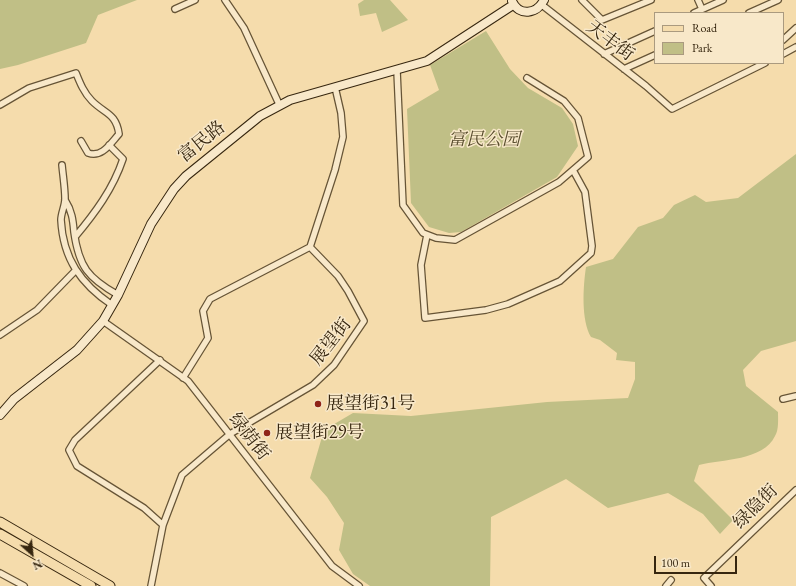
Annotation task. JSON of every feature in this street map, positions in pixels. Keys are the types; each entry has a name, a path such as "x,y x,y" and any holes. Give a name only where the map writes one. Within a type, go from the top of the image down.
{"main road":[{"path":"2,523 110,586"},
{"path":"0,534 91,586"}],"street":[{"path":"175,9 195,0"},
{"path":"225,0 244,28 279,104"},
{"path":"582,0 602,20 651,0"},
{"path":"698,0 702,9"},
{"path":"696,12 723,0"},
{"path":"751,12 778,0"},
{"path":"512,2 522,11 527,12 533,12 543,3"},
{"name":"富民路","path":"0,415 20,394 77,350 103,320 118,295 151,224 174,189 192,171 260,116 279,104 290,100 416,66 438,56 512,2"},
{"name":"天丰街","path":"543,3 672,109 763,64"},
{"path":"784,39 796,28"},
{"path":"604,54 654,31"},
{"path":"784,54 796,48"},
{"path":"624,69 654,55"},
{"path":"397,71 403,205 423,233 455,240 560,182 588,157 578,118 564,101 527,78"},
{"path":"0,105 29,88 76,73 81,87 92,100 113,116 119,134 100,154 94,155 88,153 81,141"},
{"path":"183,378 208,338 203,311 210,299 310,247 344,137 341,113 335,87"},
{"path":"75,237 94,215 117,177 123,159 109,145"},
{"path":"62,165 65,200 61,219 67,250 75,271 96,294 112,305"},
{"path":"427,235 421,265 425,318 493,308 508,304 560,281 591,254 592,246 584,192 573,170"},
{"path":"65,200 71,210 76,248 89,275 98,284 118,295"},
{"name":"展望街","path":"150,586 163,525 182,475 230,434 313,384 334,365 364,321 338,276 310,247"},
{"path":"0,335 37,310 75,271"},
{"name":"绿荫街","path":"103,320 183,378 230,434 332,566 359,586"},
{"path":"160,360 75,440 70,450 77,466 144,508 163,525"},
{"path":"783,399 796,396"},
{"name":"绿隐街","path":"711,586 704,578 795,490"},
{"path":"0,573 24,586"},
{"path":"666,586 671,580"}],"green space":[{"path":"0,0 137,0 98,15 86,43 18,65 0,69"},
{"path":"364,0 390,0 408,20 382,32 376,13 360,16 358,4"},
{"name":"富民公园","path":"486,31 510,69 528,88 562,108 573,124 578,146 557,177 461,232 449,233 429,227 411,203 407,109 439,90 430,65"},
{"path":"796,154 796,341 761,351 743,370 746,386 778,412 777,431 769,444 752,455 699,465 694,481 733,520 720,534 703,514 668,493 608,508 566,479 491,517 490,586 370,586 353,574 339,550 344,523 327,497 310,478 324,430 353,413 411,416 547,402 628,398 635,379 635,362 616,360 617,353 600,340 591,337 584,313 584,284 586,267 613,259 638,227 663,218 674,205 695,195 706,202 738,198"}],"place":[{"name":"展望街31号","path":"318,404"},
{"name":"展望街29号","path":"267,433"}]}
